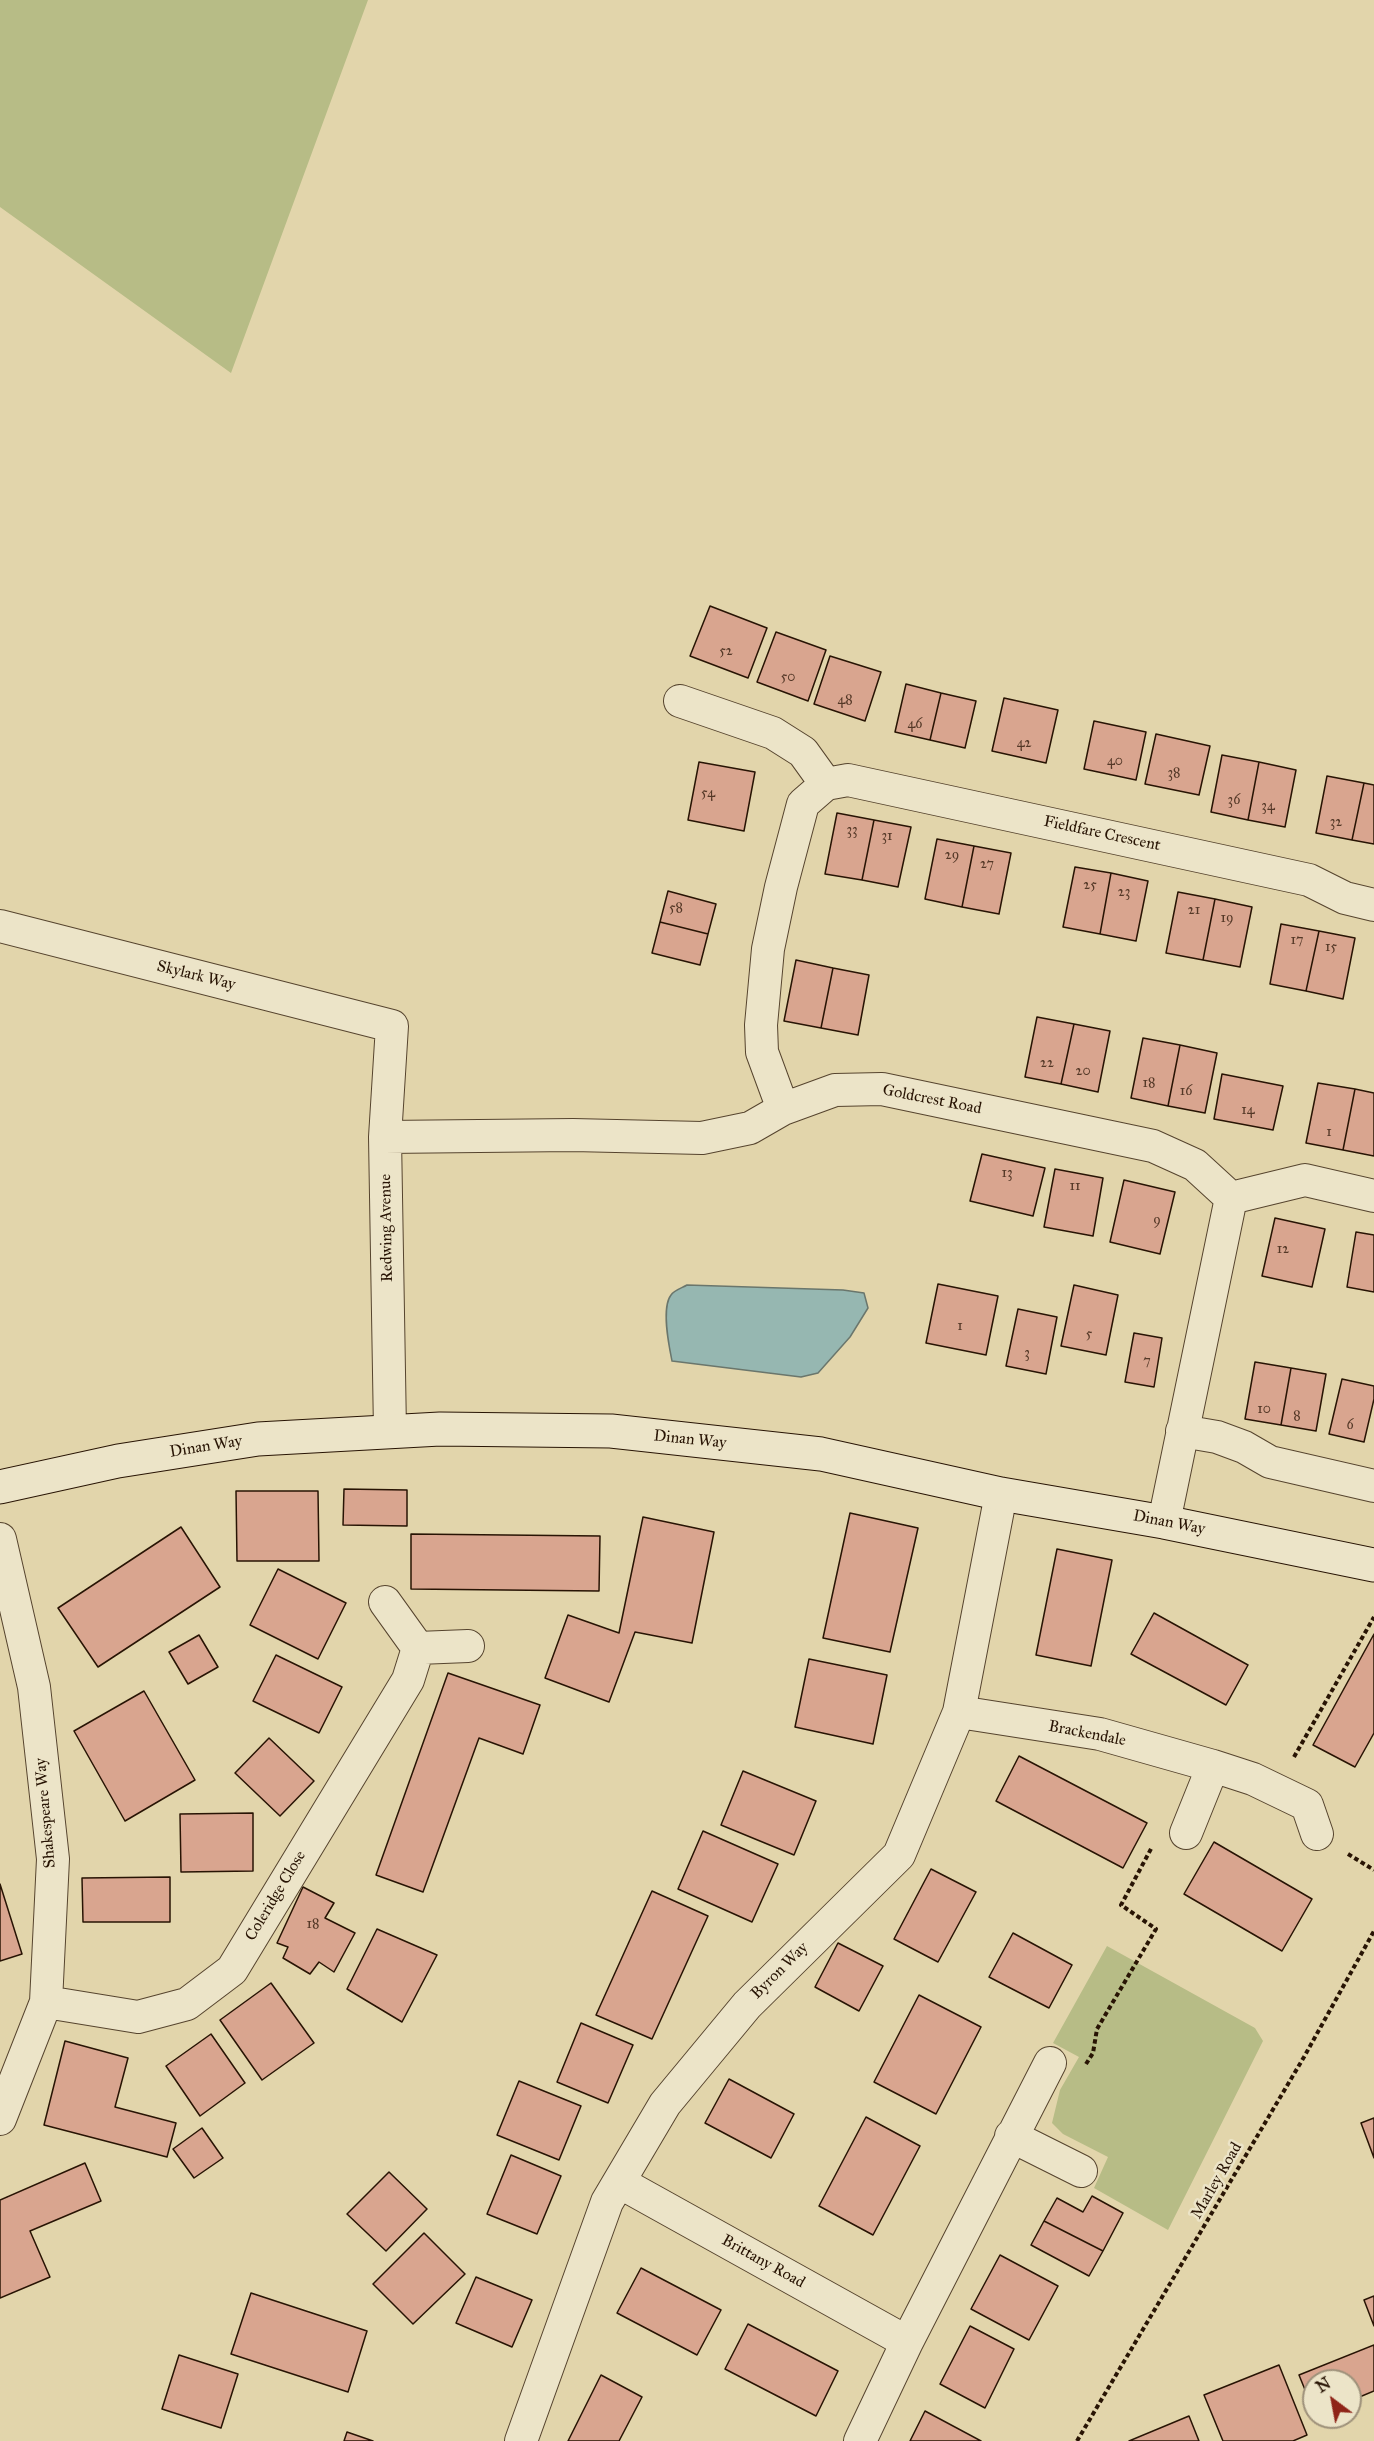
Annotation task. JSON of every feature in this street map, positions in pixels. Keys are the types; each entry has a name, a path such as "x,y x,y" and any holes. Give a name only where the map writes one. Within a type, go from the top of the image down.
{"street":[{"path":"680,701 773,733 803,752 826,784 803,804 781,887 768,949 761,1025 762,1052 783,1109"},
{"name":"Fieldfare Crescent","path":"826,784 848,780 1137,841 1309,880 1345,898 1374,905"},
{"name":"Skylark Way","path":"0,926 392,1026"},
{"name":"Redwing Avenue","path":"390,1431 385,1137 392,1026"},
{"name":"Goldcrest Road","path":"385,1137 573,1135 702,1138 750,1128 783,1109 835,1090 882,1089 1153,1146 1195,1165 1231,1198"},
{"path":"1164,1522 1231,1198 1305,1180 1374,1196"},
{"name":"Dinan Way","path":"0,1487 118,1461 258,1439 440,1429 611,1431 821,1454 1001,1494 1164,1522 1374,1565"},
{"path":"1182,1431 1217,1437 1244,1446 1270,1462 1374,1486"},
{"name":"Byron Way","path":"521,2441 608,2202 665,2104 747,2005 899,1855 959,1712 1001,1494"},
{"name":"Shakespeare Way","path":"0,1539 34,1687 53,1859 46,2002 0,2119"},
{"path":"385,1602 418,1648 468,1646"},
{"name":"Coleridge Close","path":"46,2002 138,2017 187,2004 232,1970 408,1680 418,1648"},
{"name":"Brackendale","path":"959,1712 1100,1734 1213,1766 1307,1804 1317,1834"},
{"path":"1186,1833 1213,1766"},
{"path":"860,2441 907,2342 1011,2136 1063,2062"},
{"path":"1011,2136 1081,2171"},
{"name":"Brittany Road","path":"619,2182 907,2342"}],"path":[{"path":"1275,1790 1374,1617"},
{"path":"1063,2062 1086,2064 1094,2053 1096,2029 1156,1929 1121,1905 1157,1838 1178,1849 1186,1833"},
{"name":"Marley Road","path":"1077,2441 1274,2107 1374,1931"}],"green space":[{"path":"0,0 368,0 231,373 0,207"},
{"path":"1107,1946 1255,2028 1263,2041 1168,2230 1094,2188 1108,2157 1063,2134 1052,2123 1060,2090 1079,2057 1053,2043"}],"water":[{"path":"687,1285 843,1290 864,1293 868,1308 850,1337 818,1373 801,1377 672,1361 667,1327 668,1301 672,1293"}],"building":[{"path":"710,606 767,628 748,678 690,656"},
{"path":"776,632 826,650 808,701 757,682"},
{"path":"830,656 881,672 865,721 814,704"},
{"path":"906,684 941,693 930,740 895,732"},
{"path":"941,693 976,701 965,748 930,740"},
{"path":"1004,698 1058,710 1046,763 992,751"},
{"path":"1094,721 1146,732 1136,780 1084,769"},
{"path":"1156,734 1210,746 1199,795 1145,784"},
{"path":"1222,755 1259,762 1248,820 1211,812"},
{"path":"699,762 755,772 744,831 688,820"},
{"path":"1259,762 1296,770 1285,827 1248,820"},
{"path":"1327,776 1364,783 1352,840 1316,833"},
{"path":"1364,783 1374,785 1374,844 1352,840"},
{"path":"837,813 874,820 862,880 825,874"},
{"path":"874,820 911,827 898,887 862,880"},
{"path":"937,839 974,846 962,907 925,899"},
{"path":"974,846 1011,853 999,914 962,907"},
{"path":"1075,867 1111,873 1100,934 1063,927"},
{"path":"1111,873 1148,881 1136,941 1100,934"},
{"path":"668,891 716,904 708,934 660,922"},
{"path":"1178,892 1215,899 1203,960 1166,953"},
{"path":"1215,899 1252,907 1240,967 1203,960"},
{"path":"660,922 708,934 700,965 652,953"},
{"path":"1281,924 1319,931 1306,991 1270,984"},
{"path":"1319,931 1355,938 1343,999 1306,991"},
{"path":"796,960 833,968 821,1028 784,1021"},
{"path":"833,968 869,975 858,1035 821,1028"},
{"path":"1037,1017 1074,1024 1061,1084 1025,1077"},
{"path":"1074,1024 1110,1031 1098,1092 1061,1084"},
{"path":"1143,1038 1180,1045 1168,1106 1131,1098"},
{"path":"1180,1045 1217,1053 1205,1113 1168,1106"},
{"path":"1222,1074 1283,1086 1273,1130 1214,1119"},
{"path":"1318,1083 1355,1089 1343,1150 1306,1143"},
{"path":"1355,1089 1374,1093 1374,1156 1343,1150"},
{"path":"982,1154 1045,1168 1033,1216 970,1201"},
{"path":"1055,1169 1103,1178 1093,1236 1044,1227"},
{"path":"1124,1180 1175,1192 1160,1254 1110,1242"},
{"path":"1275,1218 1325,1229 1312,1287 1262,1276"},
{"path":"1356,1232 1374,1235 1374,1292 1347,1287"},
{"path":"938,1284 998,1296 986,1355 926,1343"},
{"path":"1074,1285 1118,1295 1106,1355 1061,1346"},
{"path":"1018,1309 1057,1317 1046,1374 1006,1366"},
{"path":"1134,1333 1162,1338 1154,1387 1125,1382"},
{"path":"1255,1362 1291,1368 1281,1425 1245,1419"},
{"path":"1291,1368 1326,1374 1316,1431 1281,1425"},
{"path":"1342,1379 1374,1386 1374,1399 1364,1442 1329,1434"},
{"path":"344,1489 407,1490 407,1526 343,1525"},
{"path":"236,1491 318,1491 319,1561 237,1561"},
{"path":"850,1513 918,1528 890,1652 823,1638"},
{"path":"643,1517 714,1532 692,1643 635,1632 609,1702 545,1678 568,1615 619,1633"},
{"path":"181,1527 220,1587 98,1667 58,1608"},
{"path":"411,1534 600,1536 599,1591 411,1589"},
{"path":"1057,1549 1112,1560 1091,1666 1036,1655"},
{"path":"278,1569 346,1603 318,1659 250,1625"},
{"path":"1154,1613 1248,1665 1226,1705 1131,1654"},
{"path":"1374,1634 1374,1733 1355,1767 1313,1745"},
{"path":"199,1635 218,1667 188,1684 169,1652"},
{"path":"276,1655 342,1687 319,1733 253,1701"},
{"path":"809,1659 887,1675 873,1744 795,1727"},
{"path":"448,1673 540,1705 523,1754 479,1738 423,1892 376,1875"},
{"path":"144,1691 195,1780 125,1821 74,1731"},
{"path":"269,1738 314,1781 280,1816 235,1773"},
{"path":"1019,1756 1147,1823 1123,1868 996,1801"},
{"path":"743,1771 816,1801 794,1855 721,1825"},
{"path":"253,1813 253,1871 181,1872 180,1814"},
{"path":"703,1831 778,1864 752,1922 678,1889"},
{"path":"1214,1842 1312,1899 1282,1951 1184,1894"},
{"path":"931,1869 976,1892 938,1962 894,1939"},
{"path":"170,1877 170,1922 83,1922 82,1878"},
{"path":"0,1884 22,1954 0,1961"},
{"path":"303,1887 334,1903 325,1918 355,1933 334,1972 319,1962 310,1974 283,1958 288,1947 277,1943"},
{"path":"652,1891 708,1916 652,2039 596,2015"},
{"path":"377,1929 437,1955 402,2022 347,1989"},
{"path":"1013,1933 1072,1965 1049,2008 989,1977"},
{"path":"838,1943 883,1966 859,2011 815,1987"},
{"path":"271,1983 314,2043 262,2080 220,2020"},
{"path":"919,1995 981,2027 936,2114 874,2082"},
{"path":"581,2023 633,2045 608,2103 557,2082"},
{"path":"211,2034 245,2083 200,2116 166,2066"},
{"path":"65,2041 128,2058 115,2107 176,2123 167,2157 44,2125"},
{"path":"729,2079 794,2114 771,2158 705,2123"},
{"path":"519,2081 581,2106 559,2160 497,2135"},
{"path":"866,2117 920,2146 873,2235 819,2206"},
{"path":"1374,2118 1374,2158 1361,2123"},
{"path":"202,2128 223,2158 194,2178 173,2149"},
{"path":"511,2155 561,2176 537,2234 487,2214"},
{"path":"85,2163 101,2201 30,2231 50,2277 0,2298 0,2200"},
{"path":"389,2172 427,2209 386,2251 347,2214"},
{"path":"1092,2196 1123,2213 1103,2251 1044,2221 1057,2198 1083,2212"},
{"path":"1044,2221 1103,2251 1089,2276 1031,2245"},
{"path":"424,2233 465,2274 413,2324 373,2284"},
{"path":"1000,2255 1058,2286 1029,2340 971,2309"},
{"path":"641,2268 721,2310 697,2355 617,2313"},
{"path":"476,2277 532,2300 512,2347 456,2323"},
{"path":"251,2293 367,2331 348,2392 231,2354"},
{"path":"1374,2296 1374,2326 1364,2300"},
{"path":"748,2324 838,2371 816,2416 725,2369"},
{"path":"970,2326 1014,2349 985,2408 940,2384"},
{"path":"1374,2345 1374,2391 1362,2396 1362,2369 1314,2369"},
{"path":"179,2355 238,2374 221,2428 162,2409"},
{"path":"1279,2365 1302,2422 1302,2429 1305,2429 1307,2435 1293,2441 1223,2441 1204,2395"},
{"path":"601,2375 642,2397 619,2441 568,2441"},
{"path":"925,2411 981,2441 910,2441"},
{"path":"1189,2416 1199,2441 1129,2441"},
{"path":"347,2432 373,2441 344,2441"}]}
